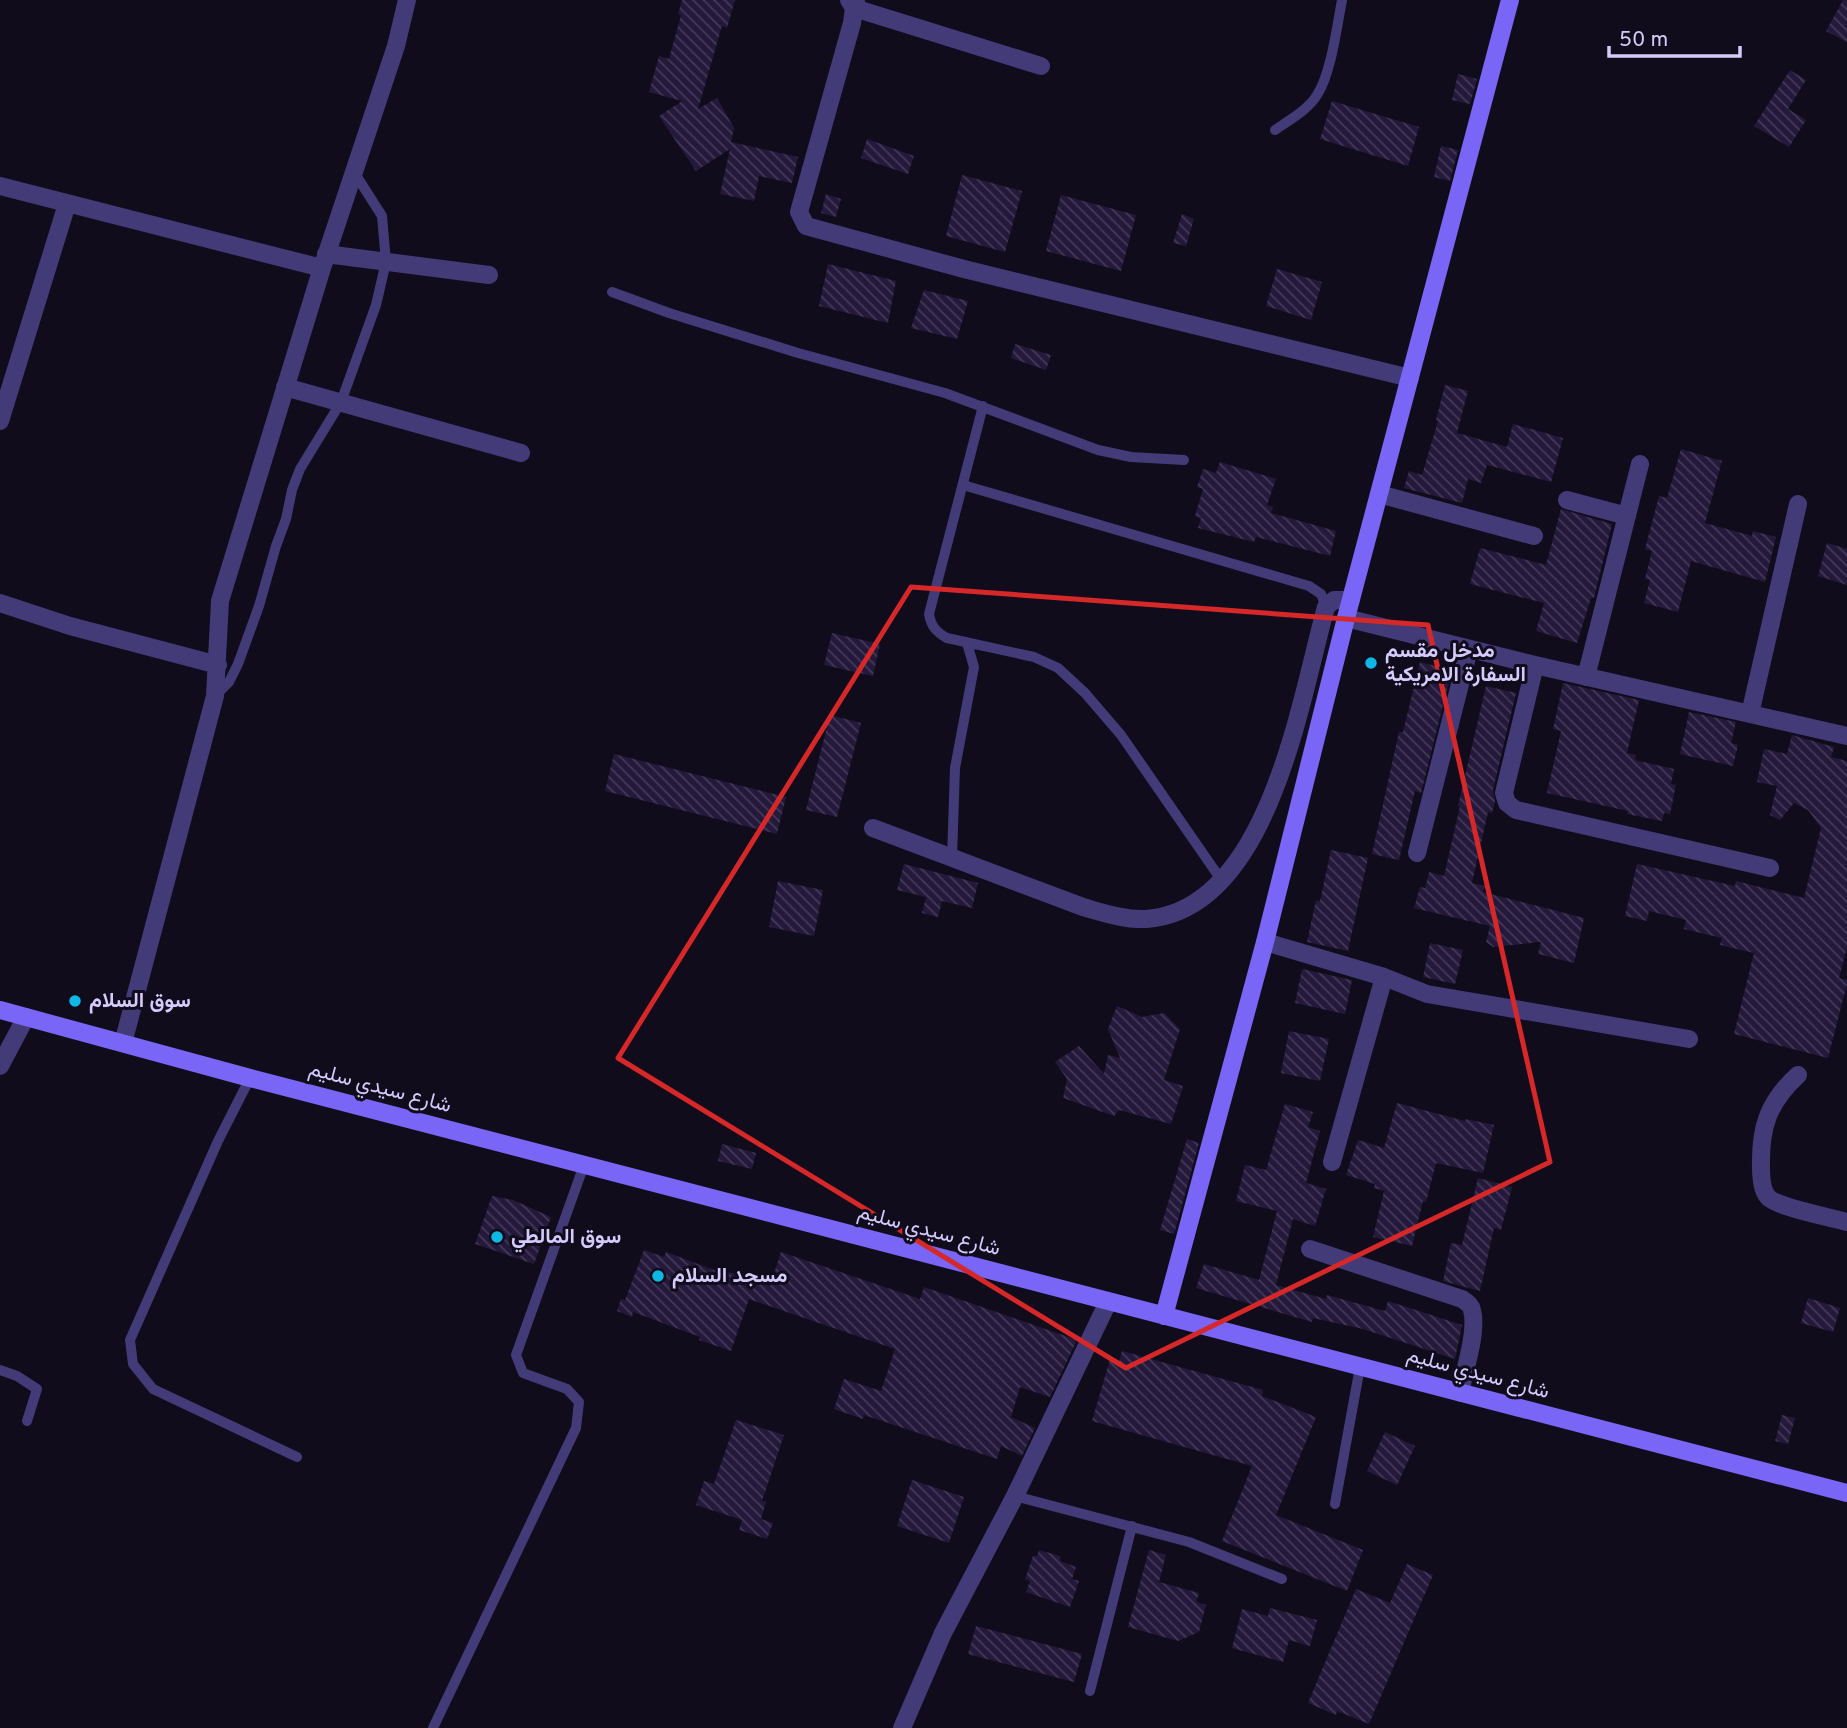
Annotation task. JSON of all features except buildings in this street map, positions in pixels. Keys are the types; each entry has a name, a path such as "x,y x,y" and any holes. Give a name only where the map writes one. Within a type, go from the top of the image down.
{"main road":[{"path":"1164,1316 1265,943 1346,618 1510,0"},
{"name":"شارع سيدي سليم","path":"0,1010 250,1078 1847,1493"}],"street":[{"path":"123,1043 215,696 220,601 324,261 396,46 407,0"},
{"path":"1041,66 853,3 852,23 799,212 806,226 964,269 1410,378"},
{"path":"0,186 67,204 324,261 386,262 489,275"},
{"path":"0,421 67,204"},
{"path":"285,387 521,453"},
{"path":"1586,677 1640,464"},
{"path":"1379,494 1534,536"},
{"path":"1567,500 1627,516"},
{"path":"1750,714 1798,505"},
{"path":"873,828 1083,907 1136,919 1161,916 1192,906 1222,881 1240,859 1285,764 1326,607 1334,600 1351,600"},
{"path":"0,603 70,626 218,665"},
{"path":"1346,618 1535,665 1847,736"},
{"path":"1417,853 1469,649"},
{"path":"1535,665 1504,793 1507,803 1516,810 1770,868"},
{"path":"1265,943 1384,977 1427,994 1689,1039"},
{"path":"1332,1162 1384,977"},
{"path":"0,1066 26,1017"},
{"path":"1798,1075 1786,1086 1764,1123 1760,1140 1761,1174 1765,1190 1769,1199 1783,1205 1847,1222"},
{"path":"1310,1249 1462,1299 1469,1304 1472,1308 1472,1331 1460,1393"},
{"path":"902,1728 943,1633 1015,1496 1108,1302"}],"lane":[{"path":"1275,130 1318,94 1342,0"},
{"path":"215,696 229,682 238,664 259,606 300,469 341,402 376,305 386,262 382,216 354,172"},
{"path":"612,292 669,313 798,353 945,393 1098,450 1131,457 1184,460"},
{"path":"983,406 929,614 930,621 936,632 947,638 1034,657 1058,668 1067,676 1121,735 1222,881"},
{"path":"962,485 1309,586 1321,594 1326,607"},
{"path":"952,858 955,768 974,667 967,643"},
{"path":"250,1078 218,1141 130,1340 133,1364 153,1389 297,1457"},
{"path":"433,1728 576,1428 579,1402 567,1389 523,1373 516,1355 584,1165"},
{"path":"1335,1504 1360,1367"},
{"path":"0,1370 17,1376 37,1389 27,1421"},
{"path":"1015,1496 1189,1542 1282,1579"},
{"path":"1090,1691 1132,1526"}],"highlighted area":[{"path":"911,587 1428,625 1550,1162 1126,1368 618,1058"}],"place":[{"name":"مدخل مقسم السفارة الامريكية","path":"1371,663"},
{"name":"سوق السلام","path":"75,1001"},
{"name":"سوق المالطي","path":"497,1237"},
{"name":"مسجد السلام","path":"658,1276"}]}
